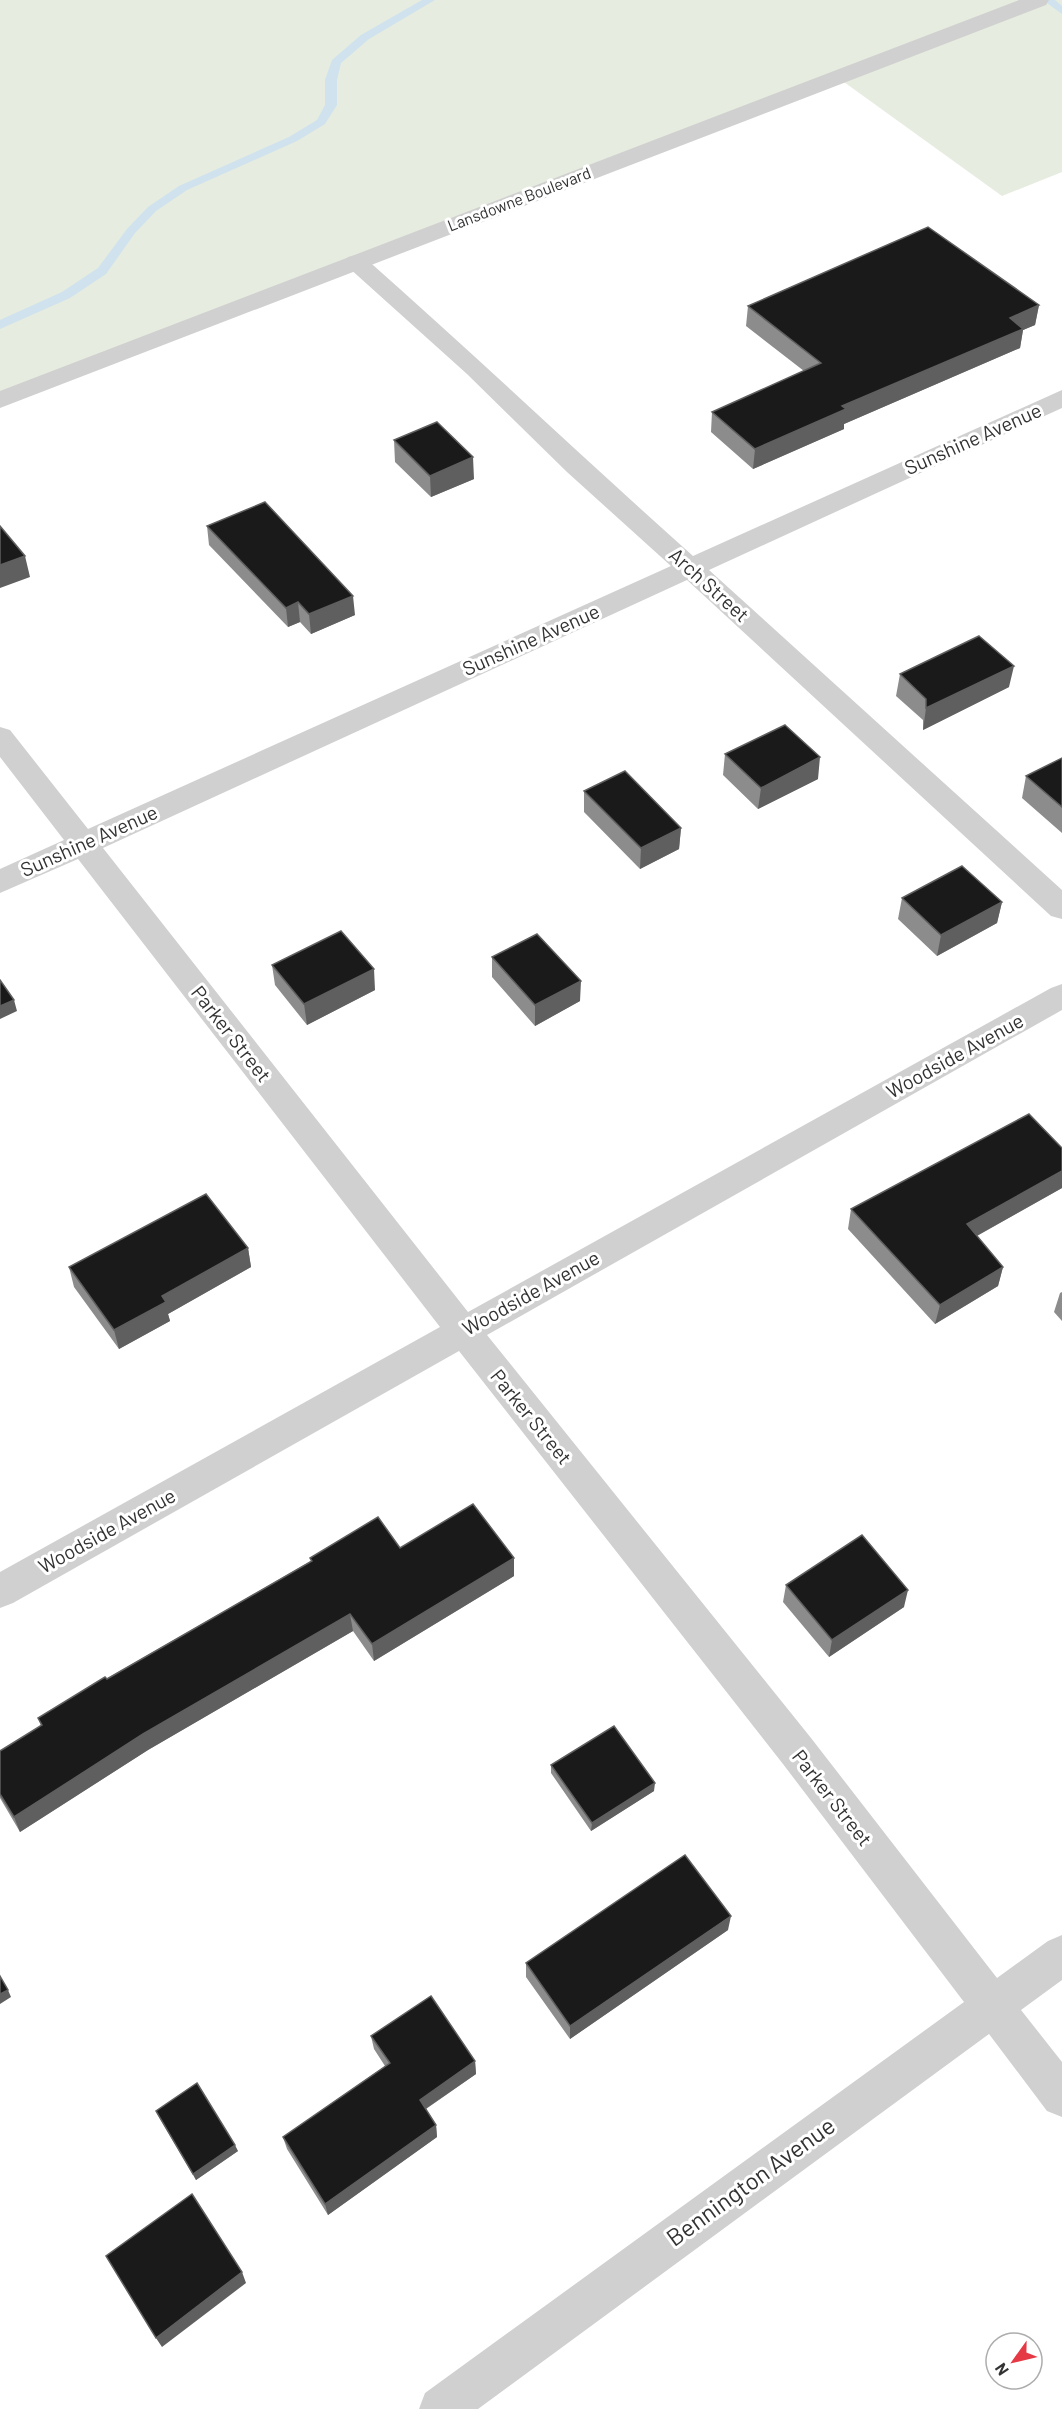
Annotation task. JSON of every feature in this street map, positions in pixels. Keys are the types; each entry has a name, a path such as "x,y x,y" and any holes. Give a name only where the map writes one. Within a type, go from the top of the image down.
{"street":[{"name":"Lansdowne Boulevard","path":"0,400 1038,0"},
{"name":"Arch Street","path":"356,262 791,658 1062,909"},
{"name":"Sunshine Avenue","path":"0,882 1062,398"},
{"name":"Parker Street","path":"0,737 463,1331 797,1751 1062,2096"},
{"name":"Woodside Avenue","path":"0,1591 1062,996"},
{"name":"Bennington Avenue","path":"441,2409 1062,1955"}],"shaded area":[{"path":"0,0 1062,0 1062,172 1002,196 837,77 0,400"}],"building":[{"path":"928,227 1039,305 1010,318 1023,329 842,406 846,409 755,449 712,412 821,363 748,306"},
{"path":"437,422 473,457 430,476 394,440"},
{"path":"265,502 353,596 309,614 298,602 286,608 207,526"},
{"path":"0,526 25,556 0,565"},
{"path":"979,636 1014,666 926,708 926,699 900,674"},
{"path":"785,725 820,757 761,788 725,754"},
{"path":"1062,758 1062,807 1026,776"},
{"path":"625,771 681,828 641,848 584,791"},
{"path":"962,866 1002,902 941,935 902,898"},
{"path":"341,931 374,969 304,1004 272,965"},
{"path":"537,934 581,981 535,1005 492,957"},
{"path":"0,980 14,1000 0,1006"},
{"path":"1029,1114 1062,1148 1062,1171 967,1224 1003,1267 940,1305 851,1209"},
{"path":"206,1194 248,1248 162,1296 166,1302 114,1330 69,1267"},
{"path":"473,1504 514,1558 372,1644 350,1614 143,1734 14,1817 0,1794 0,1751 42,1725 38,1718 105,1677 107,1679 312,1561 310,1558 378,1517 400,1548"},
{"path":"862,1535 908,1590 832,1640 786,1585"},
{"path":"614,1726 655,1783 592,1823 551,1765"},
{"path":"685,1855 731,1916 570,2026 526,1963"},
{"path":"0,1976 8,1990 0,1994"},
{"path":"431,1996 475,2061 420,2100 436,2125 325,2204 283,2137 390,2063 371,2036"},
{"path":"197,2083 235,2145 193,2174 156,2111"},
{"path":"192,2194 242,2272 156,2338 106,2256"}],"waterway":[{"path":"0,325 66,295 102,271 131,231 152,209 183,188 293,139 321,122 331,105 331,80 336,62 365,37 430,0"},
{"path":"1048,0 1062,11"}]}
